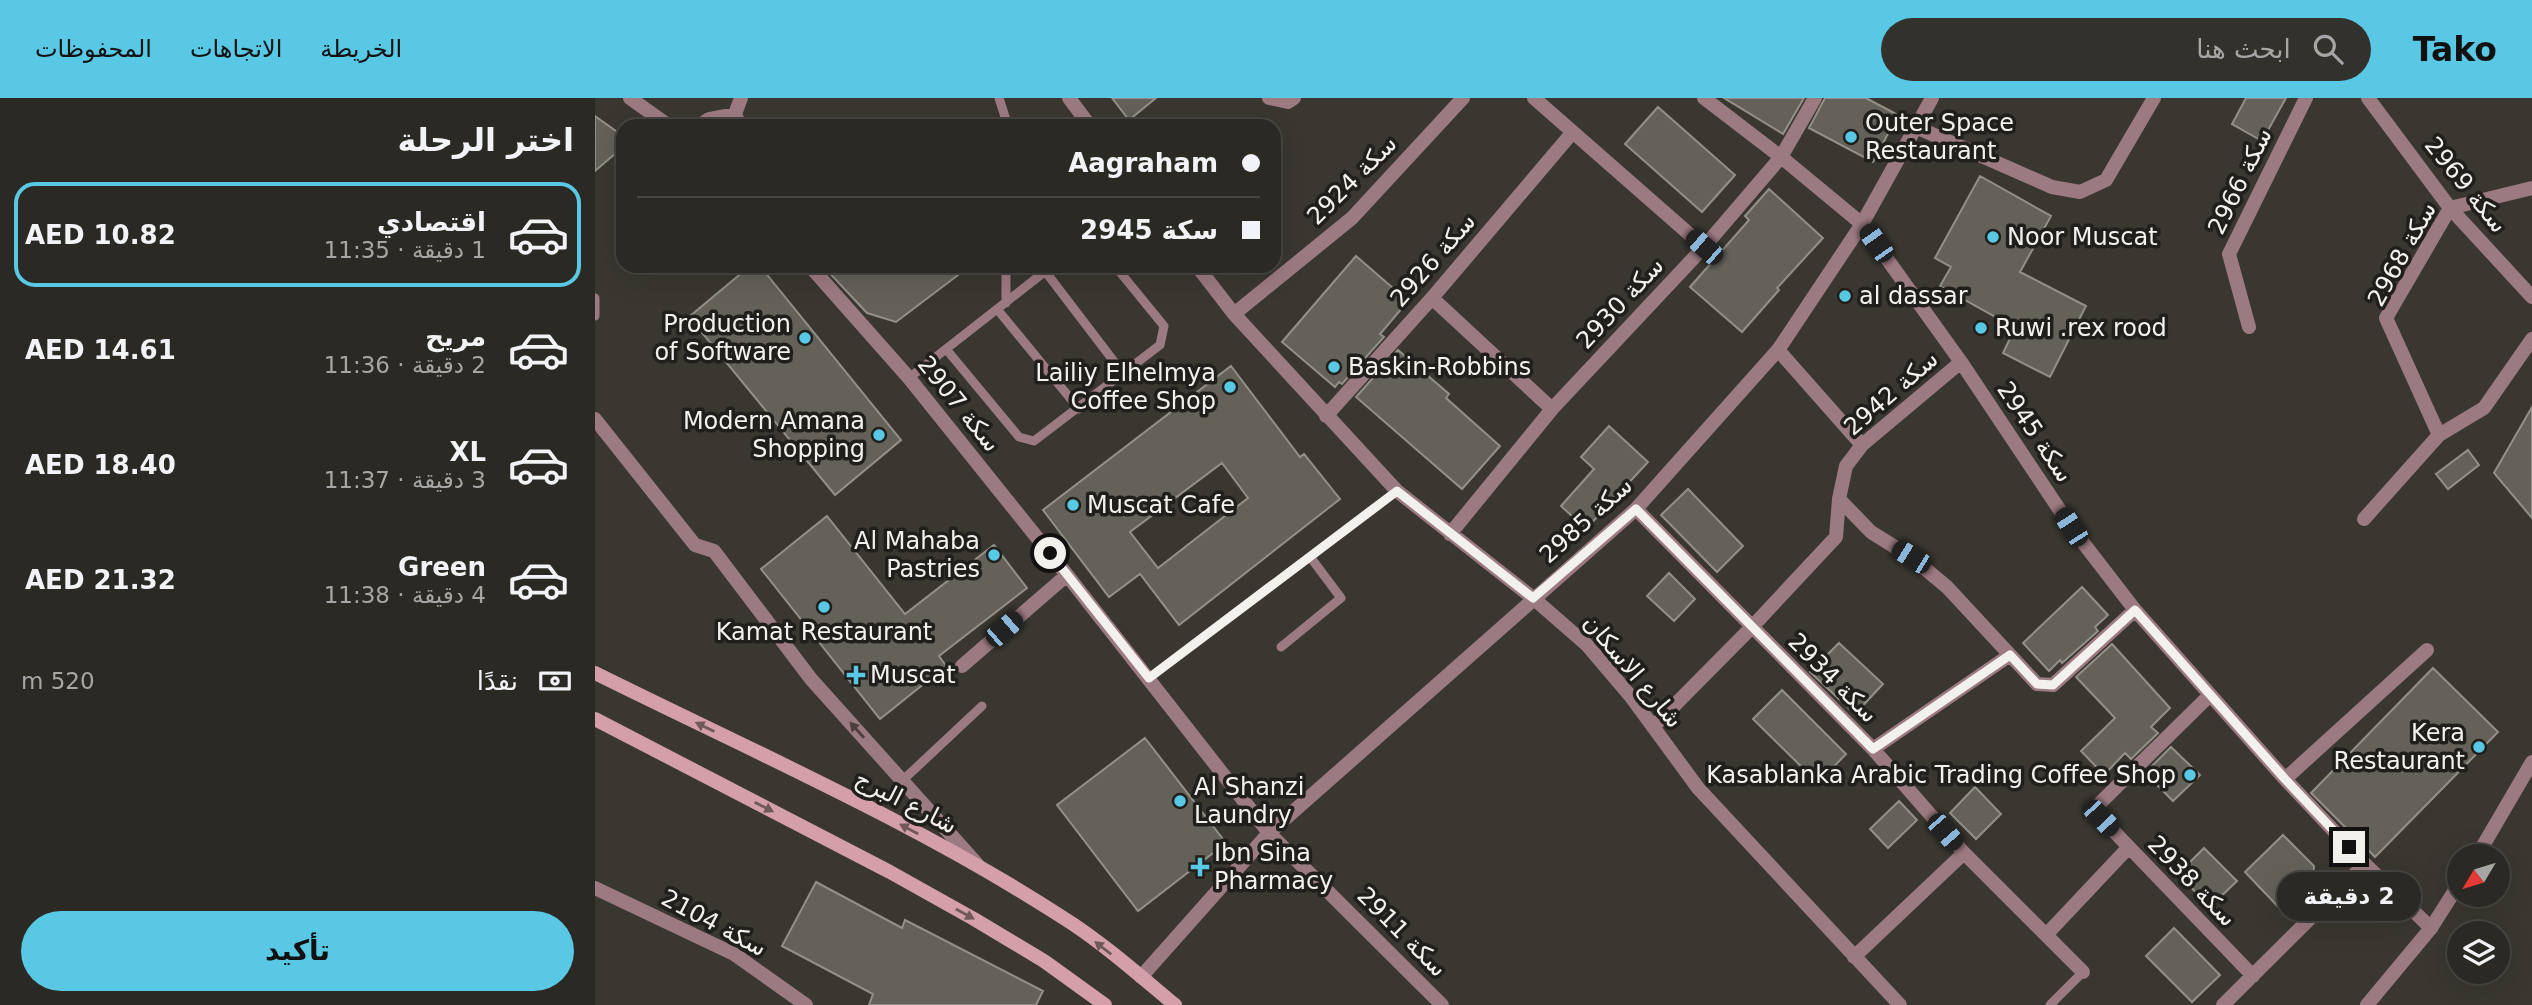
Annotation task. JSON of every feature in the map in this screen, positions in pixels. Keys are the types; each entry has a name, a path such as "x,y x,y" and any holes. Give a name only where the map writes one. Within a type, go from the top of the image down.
{"main road":[{"name":"شارع البرج","path":"595,673 978,865 1064,918 1175,1005"},
{"path":"595,719 890,872 974,919 1044,961 1105,1005"}],"street":[{"path":"630,98 659,119"},
{"path":"737,119 741,98"},
{"path":"1069,98 1085,119"},
{"path":"1269,98 1291,100"},
{"name":"سكة 2924","path":"1234,314 1352,218 1463,98"},
{"path":"1534,98 1704,247"},
{"name":"سكة 2945","path":"1704,98 1862,223 1961,362 2071,527 2135,610 2285,779 2365,864 2431,928"},
{"name":"سكة 2930","path":"1450,534 1552,409 1704,247 1781,157 1815,98"},
{"name":"سكة 2985","path":"1141,977 1269,833 1636,509 1779,350 1862,223 1932,98"},
{"path":"1916,127 2052,187 2080,192 2106,180 2154,98"},
{"name":"سكة 2966","path":"2249,327 2229,254 2306,98"},
{"name":"سكة 2969","path":"2368,98 2450,208 2532,297"},
{"name":"سكة 2926","path":"1326,415 1432,298 1572,133"},
{"name":"سكة 2968","path":"2439,435 2386,318 2450,208 2532,188"},
{"name":"سكة 2907","path":"816,273 909,378 1269,833"},
{"name":"شارع الاسكان","path":"1202,273 1234,314 1397,491 1533,598 1587,645 1698,788 1900,1005"},
{"path":"1432,298 1552,409"},
{"path":"2364,519 2439,435 2484,408 2532,339"},
{"path":"1779,350 1862,445"},
{"name":"سكة 2942","path":"1653,727 1836,537 1839,499 1846,466 1862,445 1961,362"},
{"path":"595,419 695,545 714,551 811,679 978,865"},
{"path":"1839,499 1871,532 1911,557 1947,587 2037,684 2053,685 2135,610"},
{"name":"سكة 2934","path":"1636,509 1873,749 1964,853 2083,972"},
{"path":"962,666 1067,575"},
{"path":"2285,779 2427,650"},
{"path":"1873,749 2010,655"},
{"name":"سكة 2938","path":"2210,695 2098,806 2101,818 2128,848 2253,976"},
{"path":"2484,844 2532,762"},
{"name":"سكة 2911","path":"1269,833 1442,1005"},
{"path":"2046,935 2128,848"},
{"path":"1854,957 1964,853"},
{"path":"2224,1005 2365,864"},
{"name":"سكة 2104","path":"595,888 734,954 806,1005"},
{"path":"2367,1005 2431,928 2447,903"}],"lane":[{"path":"999,98 1006,119"},
{"path":"1005,273 1002,306 1079,409"},
{"path":"909,378 1044,273"},
{"path":"1052,273 1122,372"},
{"path":"946,349 1019,438 1034,441 1160,345 1164,326 1121,273"},
{"path":"595,298 595,316"},
{"path":"1149,678 1397,491"},
{"path":"1281,647 1341,598 1311,558"},
{"path":"903,780 982,706"},
{"path":"2050,1005 2083,972"}],"building":[{"path":"1112,98 1156,98 1130,119"},
{"path":"1724,98 1804,98 1783,134"},
{"path":"1825,98 1866,98 1898,115 1873,162 1809,128"},
{"path":"2246,98 2286,98 2262,141 2232,124"},
{"path":"1658,107 1735,175 1702,212 1625,144"},
{"path":"595,116 616,131 616,153 595,171"},
{"name":"Noor Muscat","path":"1980,176 2051,216 2020,272 2086,306 2050,377 2003,353 2015,328 1940,286 1951,267 1935,258"},
{"path":"1769,189 1823,238 1777,288 1779,290 1742,332 1690,287 1749,220 1745,216"},
{"path":"1356,256 1408,301 1380,334 1384,337 1342,384 1339,382 1335,387 1282,342"},
{"path":"742,273 766,273 901,440 835,495 689,317"},
{"path":"830,273 961,273 896,322 867,313"},
{"path":"1398,350 1449,394 1446,398 1500,446 1462,489 1356,397"},
{"path":"1231,366 1300,457 1304,454 1340,499 1179,625 1140,574 1109,597 1043,510","holes":["1222,463 1248,498 1158,568 1130,532"]},
{"path":"2532,407 2532,518 2494,473"},
{"path":"1609,426 1648,462 1586,529 1561,506 1594,469 1581,457"},
{"path":"2468,450 2479,465 2448,489 2436,474"},
{"path":"1688,489 1743,546 1717,572 1661,515"},
{"path":"827,516 905,614 994,545 1027,588 939,656 946,666 880,719 761,569"},
{"path":"1669,573 1695,599 1674,621 1647,596"},
{"path":"2082,587 2108,615 2095,627 2098,631 2049,671 2023,643"},
{"path":"1839,643 1883,684 1855,714 1810,672"},
{"path":"2112,644 2170,708 2151,727 2158,733 2131,759 2125,753 2104,775 2081,751 2115,718 2076,677"},
{"path":"2433,668 2498,732 2375,857 2311,793"},
{"path":"1782,690 1846,754 1818,783 1753,719"},
{"path":"1145,738 1226,843 1138,911 1057,805"},
{"path":"2171,747 2200,775 2173,801 2145,773"},
{"path":"1975,787 2001,814 1976,839 1950,813"},
{"path":"1899,801 1917,820 1888,848 1870,829"},
{"path":"2283,835 2314,866 2312,887 2285,914 2245,872"},
{"path":"2204,848 2237,881 2210,907 2178,874"},
{"path":"816,882 902,928 905,920 1043,991 1036,1005 869,1005 873,994 782,946"},
{"path":"2174,928 2220,975 2192,1002 2146,956"}],"place":[{"name":"Outer Space Restaurant","path":"1851,137"},
{"name":"Noor Muscat","path":"1993,237"},
{"name":"al dassar","path":"1845,296"},
{"name":"Ruwi .rex rood","path":"1981,328"},
{"name":"Production of Software","path":"805,338"},
{"name":"Baskin-Robbins","path":"1334,367"},
{"name":"Lailiy Elhelmya Coffee Shop","path":"1230,387"},
{"name":"Modern Amana Shopping","path":"879,435"},
{"name":"Muscat Cafe","path":"1073,505"},
{"name":"Al Mahaba Pastries","path":"994,555"},
{"name":"Kamat Restaurant","path":"824,607"},
{"name":"Muscat","path":"856,675"},
{"name":"Kera Restaurant","path":"2479,747"},
{"name":"Kasablanka Arabic Trading Coffee Shop","path":"2190,775"},
{"name":"Al Shanzi Laundry","path":"1180,801"},
{"name":"Ibn Sina Pharmacy","path":"1200,867"}],"route":[{"path":"1050,553 1149,678 1397,491 1533,598 1636,509 1873,749 2010,655 2037,684 2053,685 2135,610 2349,847"}]}
